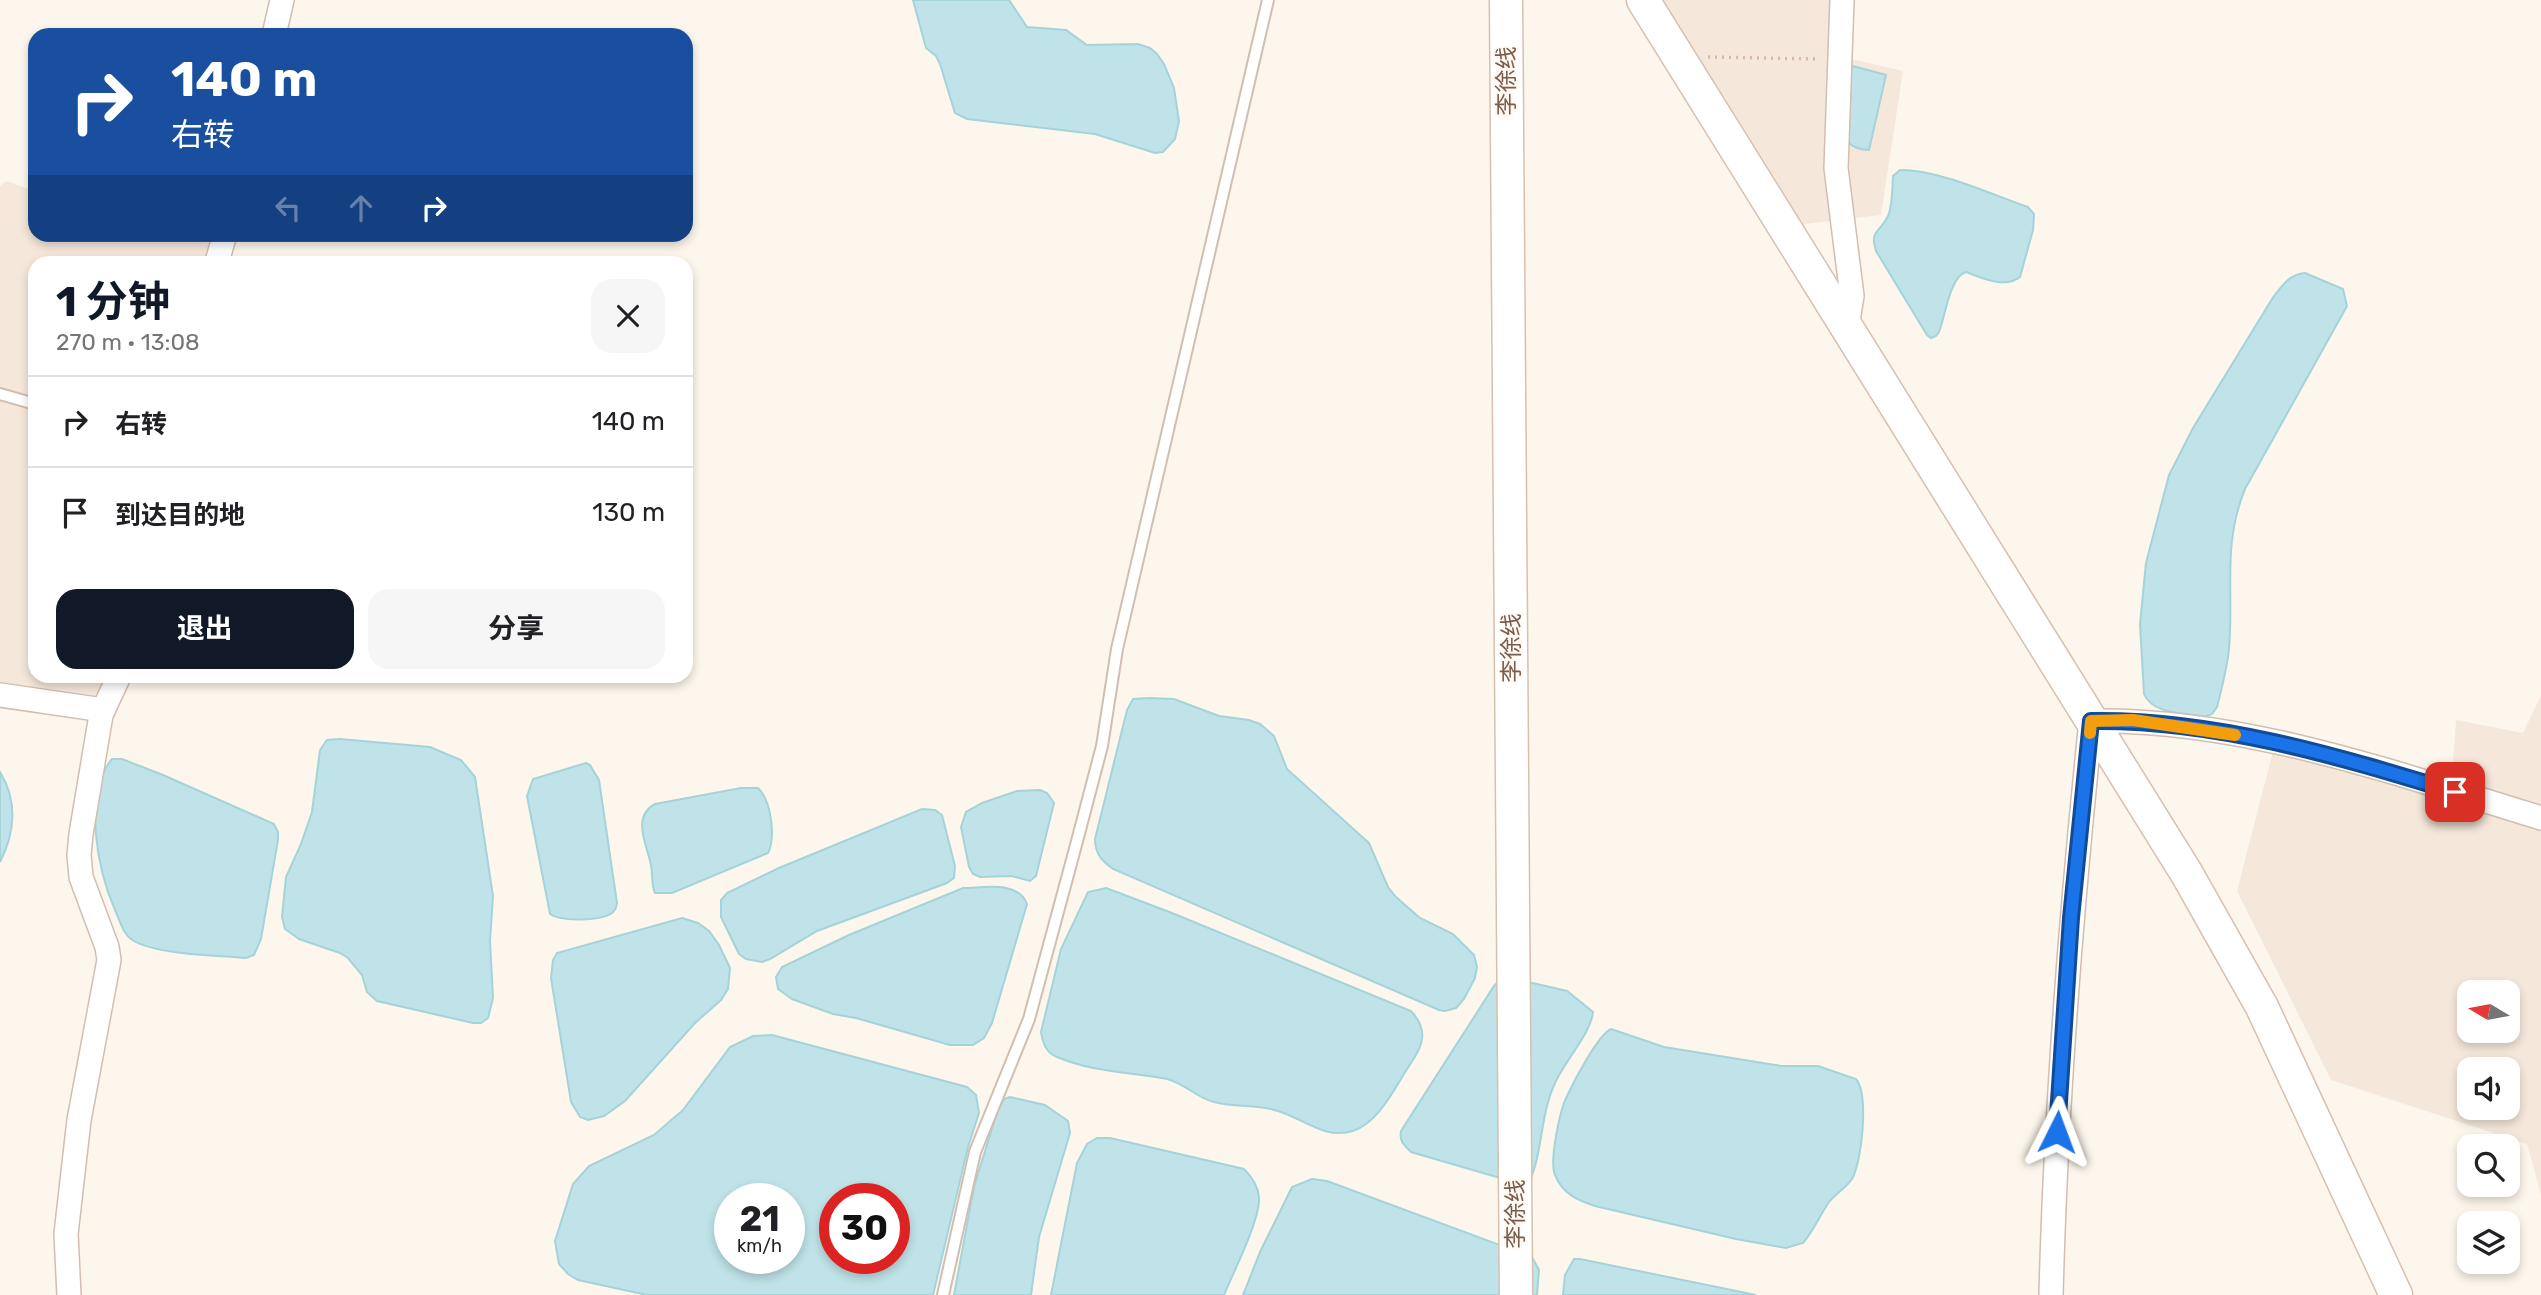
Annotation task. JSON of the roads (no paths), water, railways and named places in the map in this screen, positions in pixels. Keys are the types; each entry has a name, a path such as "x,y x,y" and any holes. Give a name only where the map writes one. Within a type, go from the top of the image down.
{"street":[{"path":"276,28 282,0"},
{"name":"李徐线","path":"1506,0 1516,1295"},
{"path":"1643,0 2187,874 2262,1006 2396,1295"},
{"path":"1842,0 1836,168 1852,296 1847,327"},
{"path":"69,1295 66,1234 79,1120 109,960 107,947 81,877 79,855 103,710 116,683"},
{"path":"0,695 103,710"},
{"path":"2091,721 2133,720 2194,727 2252,738 2310,751 2541,818"},
{"path":"2051,1295 2063,1025 2091,721"}],"lane":[{"path":"943,1295 975,1152 1029,1019 1102,746 1117,649 1268,0"},
{"path":"0,394 28,402"}],"water":[{"path":"913,0 1009,0 1027,27 1066,30 1087,45 1138,44 1150,48 1164,64 1174,88 1179,121 1175,139 1163,152 1155,153 1095,134 967,119 955,113 940,64 936,56 926,48"},
{"path":"1853,66 1886,75 1869,150 1856,148 1846,139 1850,70"},
{"path":"1900,170 1932,174 1965,184 2028,207 2034,214 2033,230 2020,277 2001,282 1966,272 1960,275 1952,289 1939,332 1931,338 1874,244 1875,235 1890,211 1893,176"},
{"path":"2305,273 2343,289 2347,306 2245,489 2238,510 2231,549 2229,649 2217,707 2212,714 2204,717 2161,709 2148,701 2144,694 2140,624 2146,563 2169,475 2193,428 2272,299 2290,279"},
{"path":"1133,699 1174,699 1219,716 1249,720 1260,724 1274,736 1287,769 1369,843 1388,887 1396,897 1420,918 1453,934 1474,955 1477,967 1475,978 1456,1008 1439,1010 1113,869 1102,860 1096,849 1095,839 1127,710"},
{"path":"327,740 430,747 461,760 475,777 493,896 490,941 493,998 488,1018 481,1023 377,1001 367,992 362,975 348,958 299,939 285,929 282,917 286,877 312,812 320,750"},
{"path":"112,759 122,759 163,775 274,824 278,840 261,939 254,955 246,958 173,952 145,946 127,935 103,875 96,833 97,792"},
{"path":"586,763 599,780 617,903 612,913 607,916 590,919 555,917 550,914 527,796 533,779"},
{"path":"0,772 10,794 12,817 9,840 0,862"},
{"path":"741,788 758,788 766,801 772,829 768,853 672,893 655,893 642,832 644,816 648,810 655,804"},
{"path":"1040,790 1047,793 1054,803 1036,876 1030,881 1012,876 980,877 973,874 969,867 961,827 966,812 982,803 1017,791"},
{"path":"922,809 935,810 942,815 955,866 954,878 947,883 817,931 762,962 746,959 739,954 721,917 721,900 727,893 779,868"},
{"path":"963,888 1008,888 1022,896 1027,904 992,1023 984,1038 973,1045 950,1045 833,1014 792,999 778,989 776,977 782,967 849,935"},
{"path":"1106,888 1411,1011 1422,1030 1421,1043 1379,1111 1371,1120 1353,1131 1333,1133 1263,1107 1222,1104 1208,1100 1167,1079 1084,1066 1050,1053 1041,1032 1061,949 1088,892"},
{"path":"682,918 698,923 709,931 719,945 730,968 728,989 721,1000 695,1023 625,1101 604,1116 588,1120 580,1117 571,1102 551,978 553,960 557,953"},
{"path":"1511,978 1567,991 1593,1012 1587,1029 1550,1095 1534,1171 1529,1183 1524,1185 1411,1152 1401,1138 1401,1131 1494,986 1499,981"},
{"path":"1611,1029 1664,1047 1781,1066 1818,1066 1856,1079 1862,1099 1863,1128 1856,1170 1850,1182 1829,1202 1803,1243 1786,1248 1736,1239 1595,1206 1566,1192 1555,1175 1553,1159 1564,1103 1593,1049"},
{"path":"772,1035 967,1087 976,1095 979,1113 968,1147 933,1295 647,1295 578,1280 559,1264 555,1241 573,1184 589,1166 654,1135 683,1110 730,1047 753,1036"},
{"path":"1010,1097 1045,1105 1068,1121 1070,1133 1039,1237 1031,1295 954,1295 974,1187 998,1109 1004,1099"},
{"path":"1097,1138 1110,1138 1244,1169 1250,1175 1259,1197 1256,1218 1224,1295 1051,1295 1077,1163 1087,1144"},
{"path":"1312,1179 1327,1181 1532,1257 1539,1270 1537,1295 1243,1295 1260,1252 1292,1187"},
{"path":"1574,1259 1756,1295 1563,1295 1565,1275"}]}
